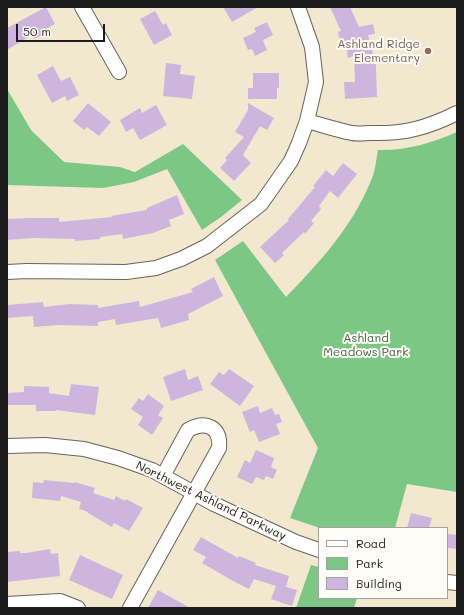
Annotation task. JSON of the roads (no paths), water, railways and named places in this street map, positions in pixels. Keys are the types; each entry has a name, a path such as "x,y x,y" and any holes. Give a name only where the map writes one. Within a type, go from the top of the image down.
{"street":[{"path":"82,7 119,72"},
{"path":"7,272 126,272 156,268 181,259 207,246 261,204 291,161 307,121 316,82 312,47 298,7"},
{"path":"307,121 354,133 392,134 419,129 440,122 457,113"},
{"path":"130,608 219,448 220,439 213,428 206,425 195,426 188,430 163,476"},
{"name":"Northwest Ashland Parkway","path":"7,446 45,445 84,449 118,458 163,476 214,504 296,542 318,550"},
{"path":"7,604 60,601 78,608"}],"place":[{"name":"Ashland Ridge Elementary","path":"428,51"}],"park label":[{"name":"Ashland Meadows Park","path":"366,345"}]}
